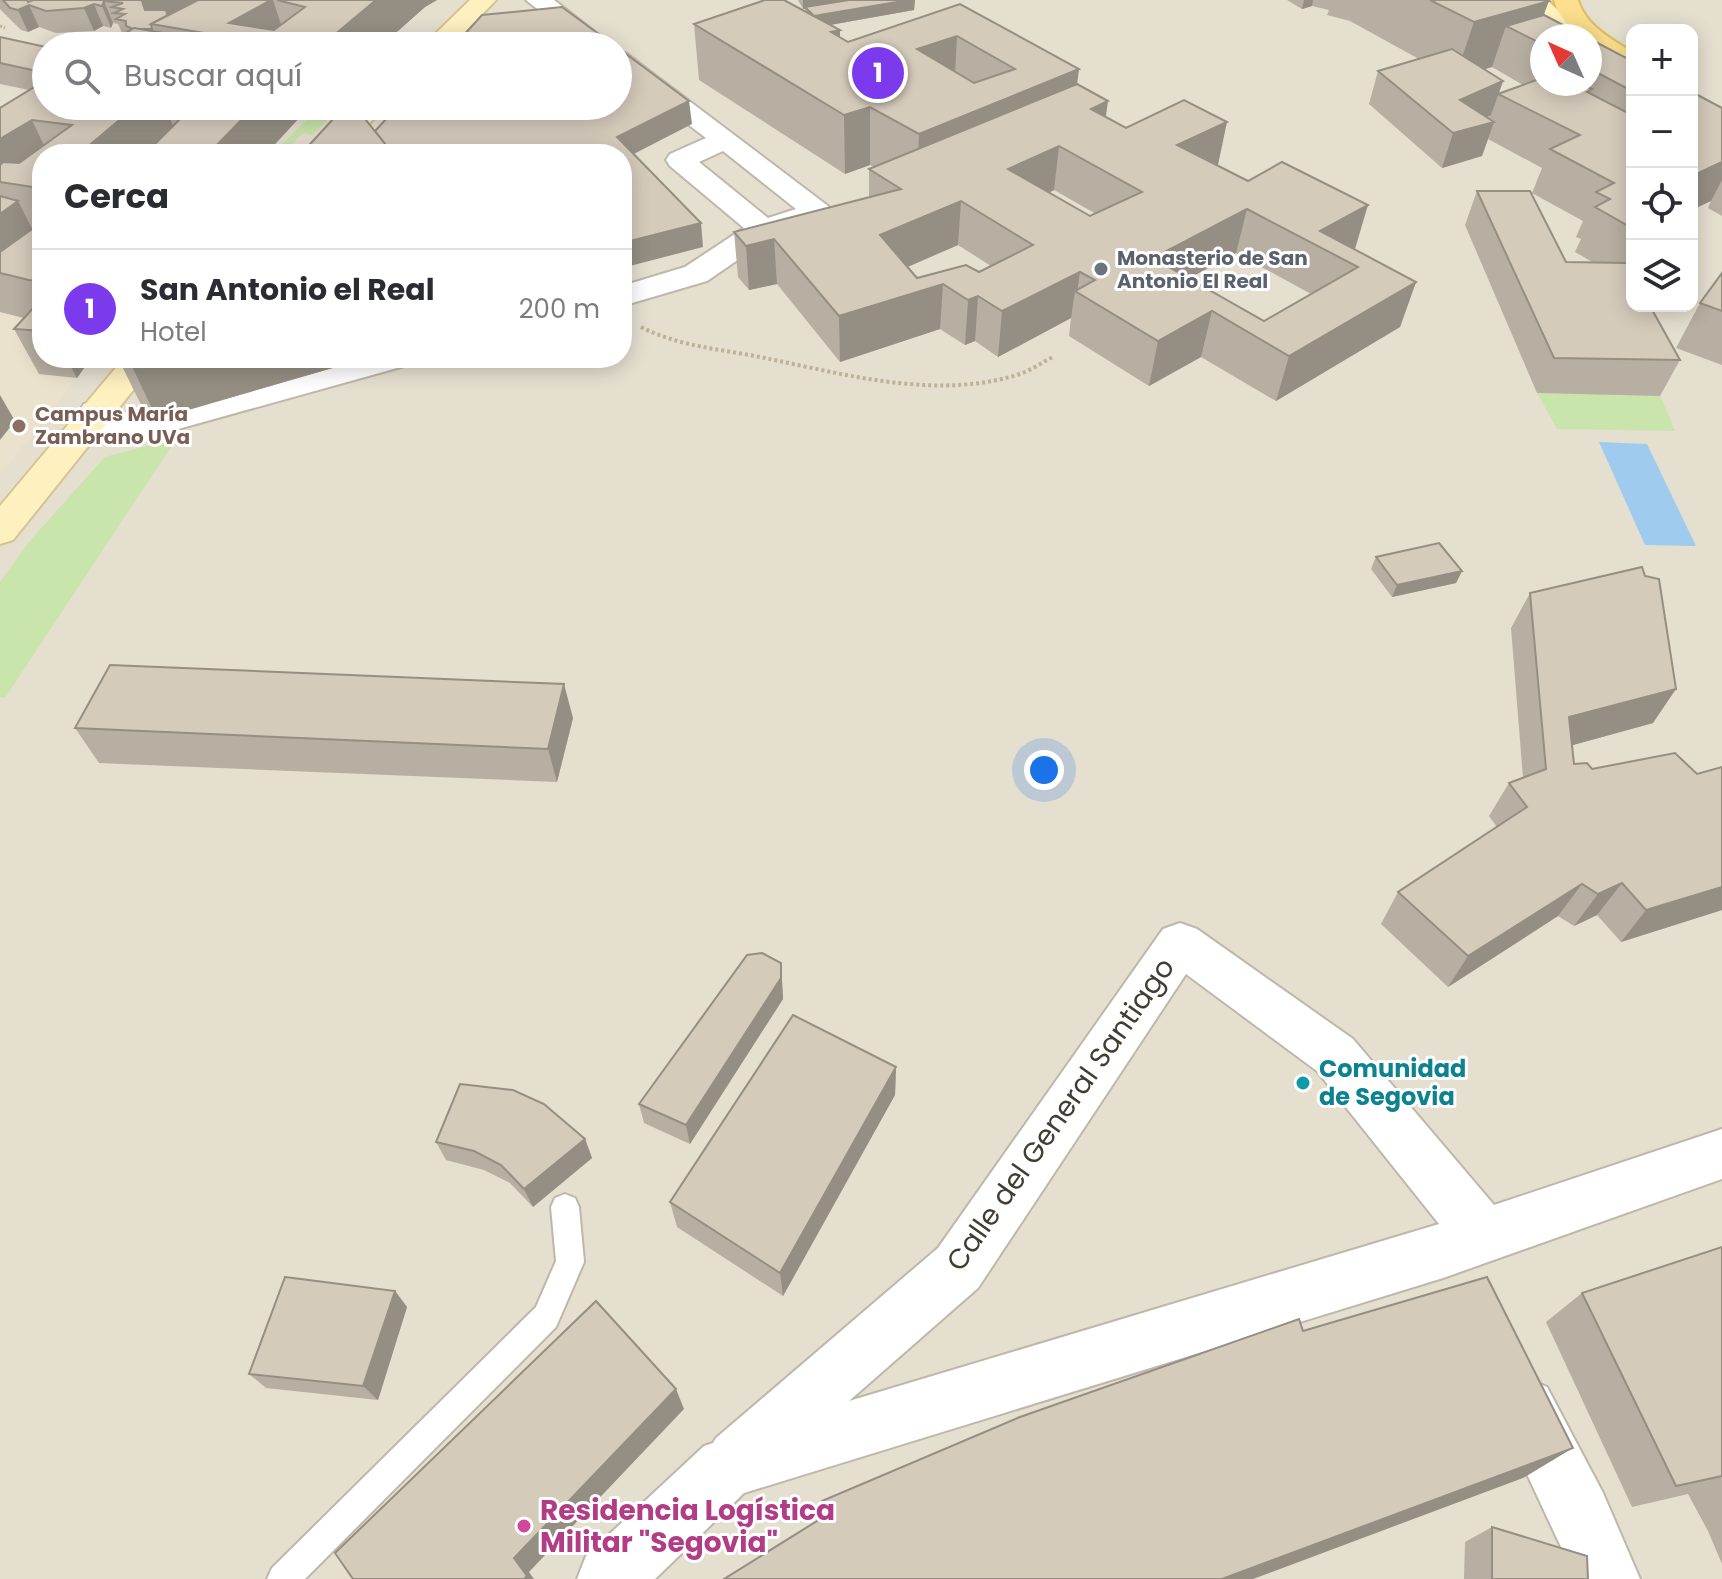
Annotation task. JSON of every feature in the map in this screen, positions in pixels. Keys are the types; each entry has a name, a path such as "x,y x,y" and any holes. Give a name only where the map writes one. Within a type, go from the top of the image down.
{"main road":[{"path":"451,32 484,0"},
{"path":"1566,0 1571,14 1582,27 1626,59"},
{"path":"1524,7 1535,24"},
{"path":"1524,7 1552,24"},
{"path":"1602,55 1626,69"},
{"path":"1602,65 1626,77"},
{"path":"342,144 359,120"},
{"path":"0,531 133,368"}],"street":[{"path":"538,0 581,32"},
{"path":"632,69 818,212 763,229 696,274 632,293"},
{"path":"726,139 680,160 763,229"},
{"path":"96,412 123,428 146,427 360,368"},
{"name":"Calle del General Santiago","path":"609,1579 726,1468 958,1268 1180,943 1335,1055 1465,1261"},
{"name":"Calle del General Santiago","path":"726,1468 1465,1261 1722,1154"},
{"path":"1503,1365 1581,1515 1608,1579"}],"lane":[{"path":"283,1579 546,1317 570,1262 565,1207"}],"path":[{"path":"638,325 663,337 743,354 866,377 926,384 995,380 1023,373 1053,357"}],"shaded area":[{"path":"0,0 1722,0 1722,1579 0,1579"},
{"name":"Campus María Zambrano UVa","path":"0,312 32,320 32,368 40,368 40,374 77,378 0,475"}],"green space":[{"path":"307,120 327,120 313,135 303,133 292,144 282,144"},
{"path":"1537,393 1660,395 1675,431 1557,429"},
{"path":"177,438 5,698 0,697 0,582 28,543 105,457"}],"water":[{"path":"1599,442 1647,444 1696,546 1645,545"}],"building":[{"path":"3,0 148,0 142,1 145,10 172,13 151,24 152,29 133,29 126,26 126,21 116,19 125,14 114,13 123,9 112,7 123,3 104,1 102,6 94,4 84,8 46,11 29,5 18,10 10,8"},
{"path":"198,0 271,0 229,23 274,30 305,7 277,0 376,0 338,32 198,32 151,24"},
{"path":"765,0 784,0 840,30 831,32 848,42 960,4 1079,69 919,134 870,107 844,115 694,24","holes":["957,36 1015,69 974,83 917,49"]},
{"path":"849,0 909,0 814,16 805,7"},
{"path":"1430,0 1547,0 1549,1 1474,22"},
{"path":"562,7 596,32 467,32 482,15"},
{"path":"1544,15 1561,24 1530,24 1530,38 1506,26"},
{"path":"134,28 158,32 127,32"},
{"path":"0,37 32,44 32,70 0,63"},
{"path":"1602,45 1626,58 1626,88 1602,75"},
{"path":"1452,49 1503,81 1460,100 1494,122 1453,133 1378,71"},
{"path":"632,58 689,101 617,137 624,144 385,144 375,131 385,120 632,120"},
{"path":"1530,82 1530,96 1595,96 1626,112 1626,225 1595,207 1610,199 1596,192 1614,183 1550,149 1580,135 1498,94"},
{"path":"1077,84 1108,101 1091,109 1126,128 1184,100 1227,122 1177,145 1248,181 1282,162 1368,205 1320,231 1416,282 1289,356 1212,311 1158,341 1075,291 1095,280 1080,272 1002,311 978,296 968,300 943,284 839,316 774,239 746,246 734,232 901,189 869,169","holes":["1059,146 1142,192 1090,216 1008,169","961,201 1033,245 979,272 966,265 917,278 880,235","1247,209 1358,267 1264,321 1153,258"]},
{"path":"32,89 32,120 0,139 0,108"},
{"path":"1698,95 1722,108 1722,162 1698,173"},
{"path":"32,120 119,120 91,144 46,144 72,125"},
{"path":"179,120 241,120 218,144 155,144"},
{"path":"332,120 366,120 385,144 310,144"},
{"path":"632,152 701,223 632,240"},
{"path":"32,154 32,187 0,182 0,165 3,162 19,163"},
{"path":"1477,191 1530,191 1566,262 1626,263 1626,312 1653,312 1680,360 1554,358"},
{"path":"0,196 18,201 0,214"},
{"path":"32,229 32,280 0,273 0,252"},
{"path":"1722,273 1722,311 1700,303"},
{"path":"32,309 32,330 14,329"},
{"path":"1439,543 1462,571 1397,585 1376,557"},
{"path":"1642,567 1645,576 1659,579 1676,689 1569,717 1574,764 1587,763 1592,769 1675,753 1697,774 1722,767 1722,887 1646,910 1622,883 1598,894 1582,884 1468,956 1398,892 1527,807 1509,783 1546,769 1530,593"},
{"path":"110,665 564,684 548,749 75,728"},
{"path":"762,953 781,963 781,978 686,1125 639,1104 747,955"},
{"path":"793,1015 896,1067 780,1273 670,1202"},
{"path":"460,1084 513,1090 544,1104 585,1139 524,1189 501,1165 474,1151 436,1142"},
{"path":"1722,1247 1722,1476 1676,1486 1582,1293"},
{"path":"285,1277 395,1291 363,1386 249,1374"},
{"path":"1487,1277 1573,1448 1222,1579 724,1579 817,1521 822,1501 1020,1417 1299,1319 1303,1331"},
{"path":"596,1301 676,1389 514,1558 527,1576 524,1579 353,1579 335,1553"},
{"path":"1492,1527 1587,1556 1588,1579 1492,1579"}],"place":[{"name":"San Antonio el Real","path":"878,73"},
{"name":"Monasterio de San Antonio El Real","path":"1101,269"},
{"name":"Campus María Zambrano UVa","path":"19,426"},
{"name":"Comunidad de Segovia","path":"1303,1083"},
{"name":"Residencia Logística Militar \"Segovia\"","path":"524,1526"}]}
